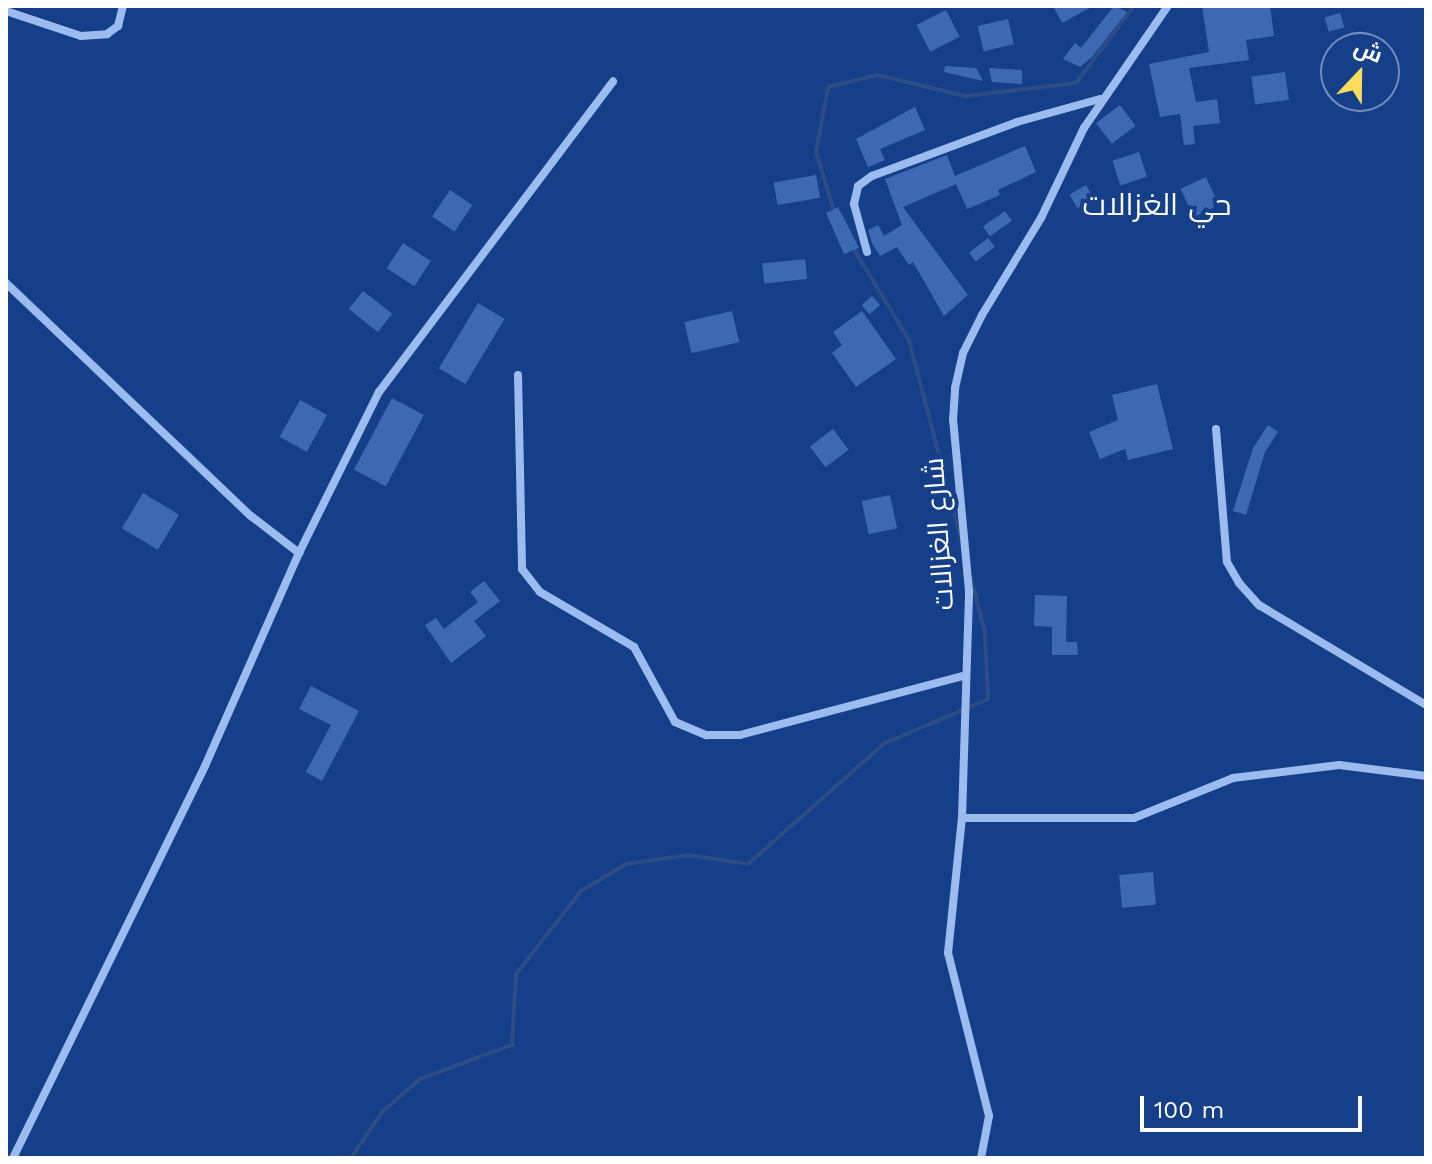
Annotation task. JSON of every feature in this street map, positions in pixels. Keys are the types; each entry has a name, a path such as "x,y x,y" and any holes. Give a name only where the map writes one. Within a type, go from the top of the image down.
{"street":[{"path":"6,11 81,36 107,34 118,26 123,6"},
{"name":"شارع الغزالات","path":"981,1158 989,1116 948,953 962,818 969,591 953,420 963,353 1041,218 1101,99 1168,6"},
{"path":"11,1154 205,766 299,553 379,392 613,81"},
{"path":"867,252 854,204 858,186 872,176 1017,122 1101,99"},
{"path":"6,283 251,516 299,553"},
{"path":"518,375 522,569 540,592 634,647 675,722 706,735 740,735 964,676"},
{"path":"1216,429 1227,562 1239,583 1259,605 1426,705"},
{"path":"962,818 1134,818 1233,778 1339,765 1426,776"}],"building":[{"path":"1053,6 1093,6 1062,23"},
{"path":"1114,6 1127,12 1092,57 1080,67 1063,59 1075,43 1081,48"},
{"path":"1202,6 1270,6 1274,36 1246,40 1249,60 1189,68 1196,102 1217,99 1220,123 1193,126 1195,144 1184,145 1180,114 1160,117 1149,64 1209,52"},
{"path":"946,10 960,37 930,52 917,25"},
{"path":"1340,13 1344,27 1329,32 1325,17"},
{"path":"1008,19 1014,44 984,51 978,26"},
{"path":"945,66 976,68 983,81 944,72"},
{"path":"989,68 1022,70 1022,84 992,82"},
{"path":"1285,72 1289,100 1255,104 1251,77"},
{"path":"1120,105 1136,126 1112,144 1096,123"},
{"path":"915,107 925,130 880,149 885,160 868,167 856,139"},
{"path":"1025,146 1036,172 998,190 1000,195 967,209 956,184 903,207 968,295 944,316 913,262 909,265 897,247 880,256 872,243 868,230 878,225 884,236 902,225 885,179 947,155 955,176"},
{"path":"1139,152 1147,177 1120,185 1112,161"},
{"path":"816,175 820,198 778,205 774,182"},
{"path":"1206,177 1219,205 1194,217 1181,189"},
{"path":"1086,185 1094,199 1078,208 1070,194"},
{"path":"450,190 472,205 454,232 432,217"},
{"path":"838,207 859,248 844,254 826,213"},
{"path":"1005,211 1012,221 990,236 983,226"},
{"path":"988,238 995,247 976,261 969,253"},
{"path":"403,243 431,261 414,286 387,268"},
{"path":"805,259 807,279 764,283 762,263"},
{"path":"363,291 392,314 378,332 349,309"},
{"path":"872,296 880,305 870,314 862,305"},
{"path":"478,303 505,319 465,384 439,368"},
{"path":"732,311 739,342 691,353 684,322"},
{"path":"862,311 896,359 856,387 832,353 842,345 833,332"},
{"path":"1157,384 1173,449 1128,460 1125,449 1100,459 1089,432 1118,420 1112,395"},
{"path":"392,398 424,415 386,486 354,470"},
{"path":"300,400 327,415 307,452 280,437"},
{"path":"1268,425 1278,432 1265,452 1246,515 1233,511 1253,448"},
{"path":"833,429 849,450 825,467 810,446"},
{"path":"143,493 179,515 158,550 122,528"},
{"path":"890,495 897,528 869,534 862,501"},
{"path":"484,581 500,601 474,621 486,636 451,663 425,625 436,618 444,629 478,602 470,592"},
{"path":"1035,595 1067,596 1066,642 1077,642 1078,655 1052,655 1052,627 1034,626"},
{"path":"311,686 359,711 322,781 306,772 331,725 299,709"},
{"path":"1153,872 1156,905 1122,908 1119,875"}],"waterway":[{"path":"835,214 816,152 828,87 877,75 966,96 1076,83 1134,6"},
{"path":"852,246 909,340 961,539"},
{"path":"351,1158 382,1112 420,1079 512,1045 516,974 581,891 626,864 688,855 748,864 885,743 988,699 985,633 971,578"}],"district":[{"name":"حي الغزالات","path":"1157,205"}]}
